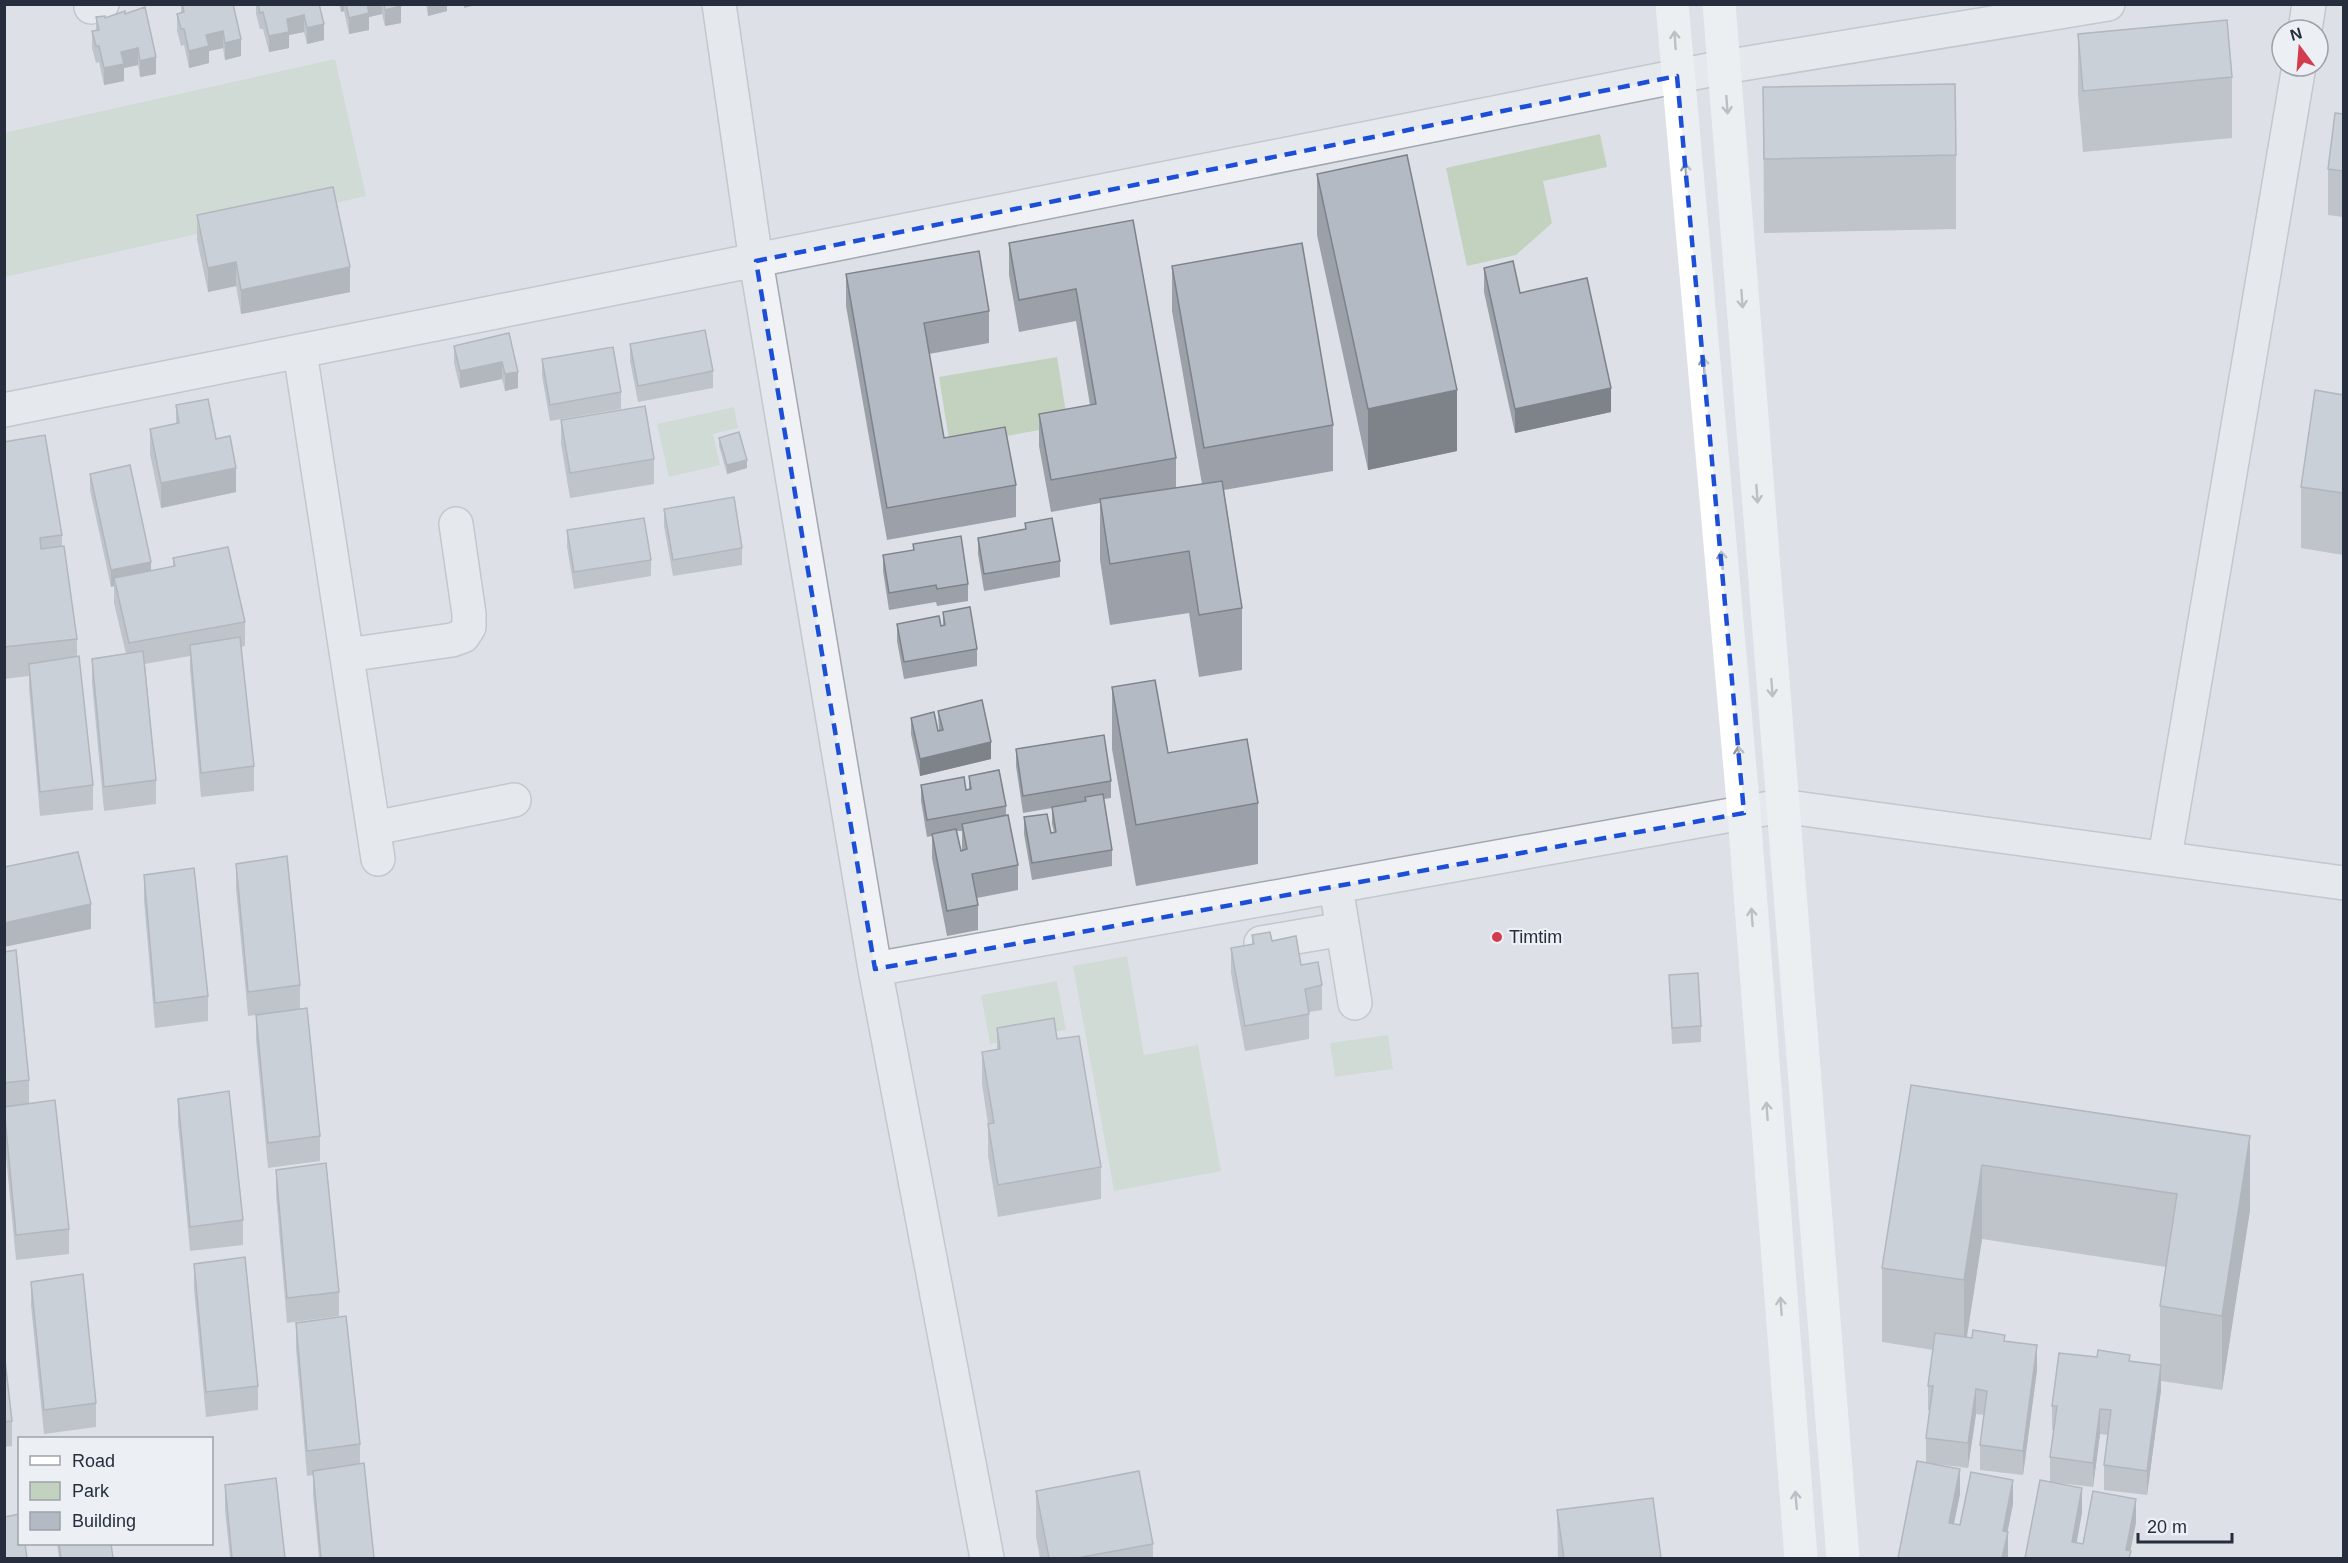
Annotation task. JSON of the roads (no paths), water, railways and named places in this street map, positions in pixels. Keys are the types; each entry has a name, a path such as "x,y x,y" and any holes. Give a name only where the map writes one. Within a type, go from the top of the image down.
{"street":[{"path":"719,4 756,261 875,969 987,1558"},
{"path":"1672,4 1744,813 1801,1558"},
{"path":"1719,4 1781,806 1843,1558"},
{"path":"4,410 1677,76 2108,4"},
{"path":"2165,857 2297,78"},
{"path":"300,351 376,844 514,800"},
{"path":"346,655 452,640 463,636 469,627 469,614 456,524"},
{"path":"875,969 1781,806 2343,883"},
{"path":"1336,886 1355,1003"},
{"path":"1261,943 1343,929"}],"place":[{"name":"Timtim","path":"1497,937"}]}
